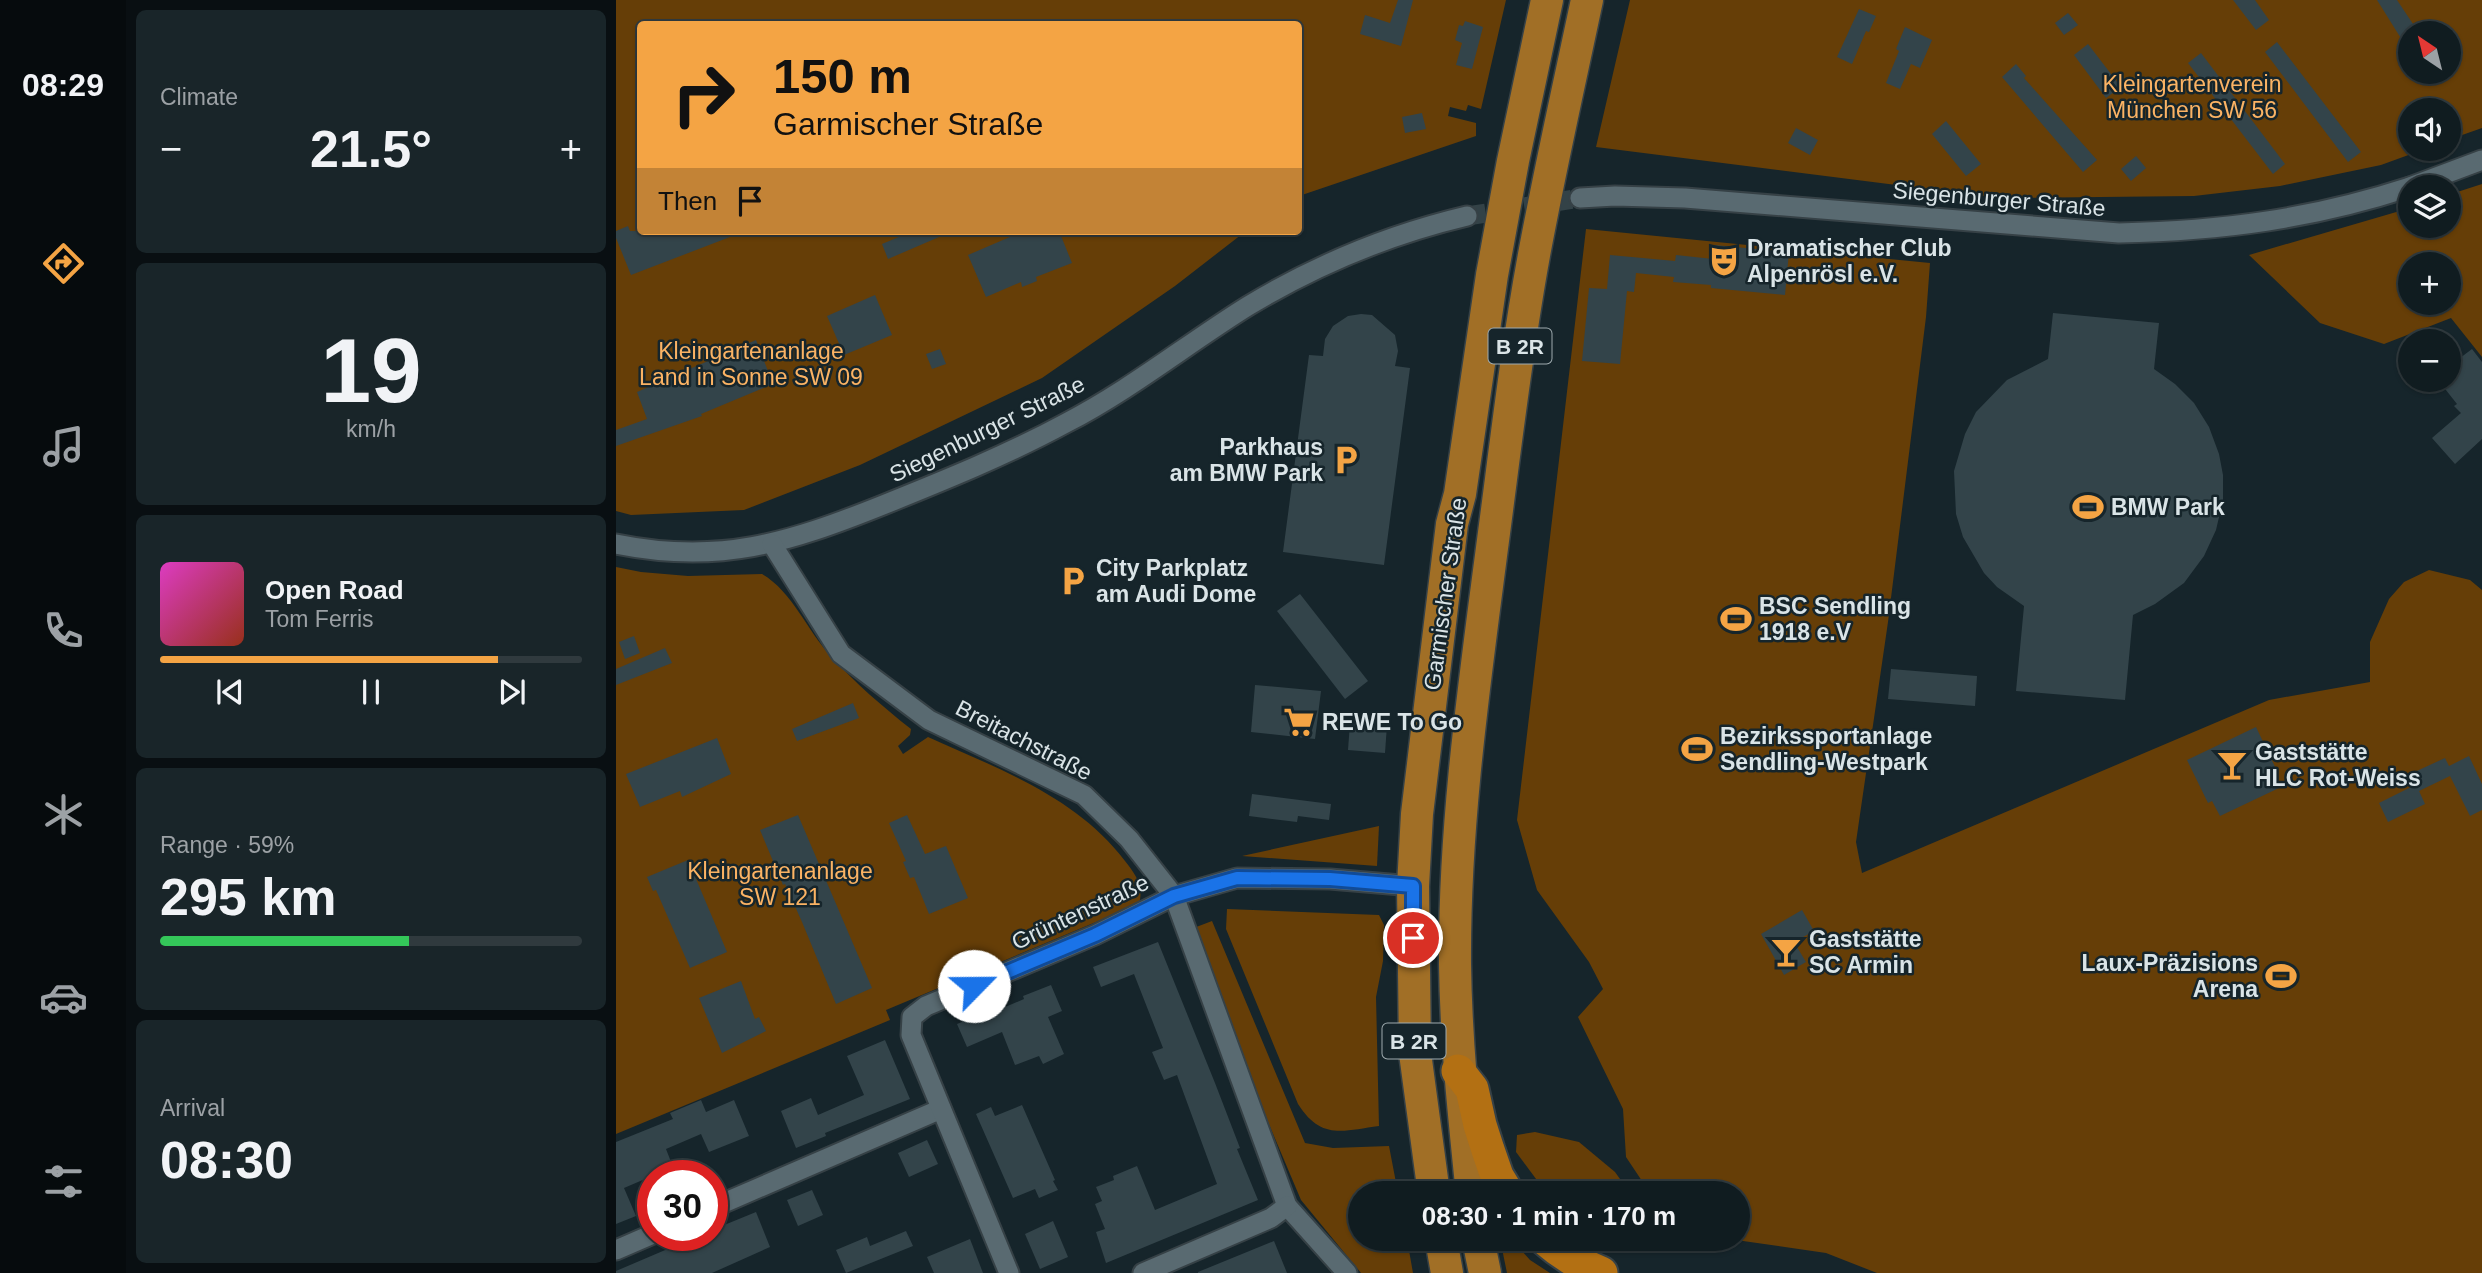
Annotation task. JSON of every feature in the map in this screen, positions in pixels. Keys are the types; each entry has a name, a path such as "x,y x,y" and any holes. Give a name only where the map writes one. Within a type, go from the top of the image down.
{"highway":[{"name":"Garmischer Straße","path":"1432,1181 1415,1053 1413,886 1421,774 1452,524 1460,494 1492,275 1547,0"},
{"name":"Garmischer Straße","path":"1471,1181 1458,1071 1455,963 1458,852 1486,592 1534,256 1587,0"},
{"path":"1458,1071 1472,1088 1479,1125 1500,1181"},
{"path":"1443,1251 1447,1273"},
{"path":"1480,1251 1485,1273"},
{"path":"1562,1251 1601,1273"}],"street":[{"name":"Siegenburger Straße","path":"2442,175 2482,160"},
{"name":"Siegenburger Straße","path":"1580,198 1685,198 2119,233 2179,232 2269,223 2366,201 2398,191"},
{"name":"Siegenburger Straße","path":"616,544 663,551 730,551 772,544 841,522 960,474 1067,423 1247,307 1295,280 1407,233 1467,216"},
{"name":"Breitachstraße","path":"772,544 841,654 929,720 1084,795 1129,839 1174,896 1287,1206"},
{"name":"Grüntenstraße","path":"941,1109 911,1035 912,1017 926,1006 1095,935 1174,896 1237,878 1330,879 1413,886"},
{"path":"728,1201 941,1109 1009,1273"},
{"path":"1143,1273 1271,1218 1287,1206 1347,1273"},
{"path":"616,1250 637,1241"}],"green space":[{"name":"Kleingartenanlage Land in Sonne SW 09","path":"616,0 1506,0 1481,109 1468,105 1466,111 1450,107 1448,116 1476,123 1476,136 1302,195 1302,21 637,21 637,235 1241,235 1175,286 1042,378 860,465 744,510 631,515 616,511"},
{"name":"Kleingartenverein München SW 56","path":"1630,0 2482,0 2482,128 2461,135 2461,98 2398,98 2398,159 2381,165 2280,186 2194,196 1999,198 1596,147"},
{"path":"2482,184 2482,357 2451,318 2423,329 2398,329 2398,339 2384,344 2320,323 2249,255 2398,212 2398,238 2461,238 2461,191"},
{"name":"Bezirkssportanlage Sendling-Westpark","path":"1586,229 1930,263 1926,317 1888,622 1856,842 1862,873 2269,700 2370,682 2370,642 2389,599 2404,582 2429,570 2470,580 2482,590 2482,1273 1877,1273 1826,1253 1750,1242 1750,1181 1642,1181 1626,1157 1623,1109 1578,1017 1603,989 1589,962 1537,890 1517,820"},
{"name":"Kleingartenanlage SW 121","path":"616,567 688,576 762,574 791,601 822,646 840,666 911,729 910,735 898,746 903,754 928,737 1009,773 1060,802 1106,839 1129,866 1140,886 1139,904 886,1010 890,1020 616,1134"},
{"path":"1379,826 1377,866 1242,856"},
{"path":"1227,909 1379,915 1384,925 1383,961 1376,997 1379,1126 1343,1131 1324,1128 1315,1123 1298,1104 1226,929"},
{"path":"1212,921 1305,1143 1333,1148 1389,1146 1396,1181 1348,1181 1348,1251 1409,1251 1413,1273 1361,1273 1301,1200 1240,1056 1191,929"},
{"path":"1535,1132 1579,1142 1615,1172 1621,1181 1538,1181 1516,1152 1517,1135"},
{"path":"1502,1251 1522,1251 1550,1273 1507,1273"}],"building":[{"path":"1398,0 1413,0 1401,46 1360,34 1365,15 1390,23"},
{"path":"2233,0 2255,0 2269,20 2256,30"},
{"path":"2377,0 2397,0 2411,21 2398,21 2398,34"},
{"path":"1859,9 1876,16 1869,32 1866,31 1852,64 1837,57"},
{"path":"2068,13 2078,25 2064,35 2055,23"},
{"path":"1465,21 1483,27 1472,69 1456,65 1462,43 1455,40 1459,25 1463,26"},
{"path":"1905,27 1932,40 1920,68 1911,64 1900,89 1886,83"},
{"path":"2277,42 2361,152 2348,162 2265,52"},
{"path":"2088,44 2121,87 2106,98 2074,55"},
{"path":"2201,53 2285,164 2273,174 2188,63"},
{"path":"2016,64 2026,76 2024,78 2097,160 2083,172 2002,77"},
{"path":"1422,113 1426,129 1405,133 1402,117"},
{"path":"1946,121 1981,164 1966,176 1932,134"},
{"path":"1796,128 1818,140 1810,155 1788,143"},
{"path":"2136,156 2146,168 2131,181 2121,169"},
{"path":"628,226 630,231 637,231 637,235 735,235 631,275 616,238 616,231"},
{"path":"903,235 944,235 888,259 882,244"},
{"path":"1015,235 1061,235 1072,263 1036,277 1037,281 1022,287 1021,282 986,297 968,255"},
{"path":"1714,245 1789,252 1785,295 1711,288 1711,285 1673,282 1674,277 1636,273 1634,292 1627,291 1620,364 1582,361 1589,288 1607,289 1610,255 1675,261 1676,255 1713,259"},
{"path":"875,295 892,335 844,355 827,316"},
{"name":"BMW Park","path":"2053,313 2159,323 2154,369 2175,384 2194,403 2209,427 2223,475 2223,500 2216,530 2204,556 2184,583 2155,604 2133,615 2125,700 2016,691 2024,606 1997,587 1984,573 1963,537 1956,514 1954,471 1965,434 1976,412 2007,380 2048,359"},
{"name":"Parkhaus am BMW Park","path":"1372,315 1395,335 1398,351 1395,366 1410,368 1384,565 1283,552 1309,355 1323,356 1325,339 1333,326 1348,316"},
{"path":"756,340 773,384 701,414 702,416 616,446 616,430 647,419 637,392"},
{"path":"940,349 946,364 932,369 926,354"},
{"path":"2472,349 2482,362 2482,439 2455,464 2432,438 2461,413 2454,406 2457,404 2448,392 2461,392 2461,357"},
{"path":"1300,594 1368,681 1345,699 1277,611"},
{"path":"634,636 640,653 625,659 619,642"},
{"path":"665,648 672,663 616,685 616,669"},
{"path":"1891,669 1977,676 1975,706 1888,699"},
{"path":"1255,685 1321,691 1315,739 1251,732"},
{"path":"853,703 859,718 797,741 792,729"},
{"path":"1350,723 1387,725 1385,753 1348,750"},
{"name":"Gaststätte HLC Rot-Weiss","path":"2256,727 2277,771 2272,773 2279,788 2220,816 2212,801 2208,803 2187,760"},
{"path":"717,738 731,774 682,797 680,791 640,807 626,774"},
{"path":"2469,756 2482,784 2482,810 2470,816 2450,776 2419,791 2425,804 2388,822 2379,803 2413,786 2408,775 2445,758 2449,766"},
{"path":"1252,794 1331,804 1329,820 1298,816 1297,822 1249,816"},
{"path":"798,815 872,988 836,1004 760,830"},
{"path":"907,815 925,854 946,846 968,898 929,914 914,877 910,878 903,862 906,861 889,823"},
{"path":"688,860 727,952 690,968 656,890 653,891 647,877"},
{"name":"Gaststätte SC Armin","path":"1802,910 1814,931 1794,942 1806,962 1784,975 1761,934"},
{"path":"1158,942 1215,1083 1240,1148 1237,1149 1258,1200 1106,1263 1096,1232 1105,1229 1095,1204 1102,1201 1096,1187 1137,1166 1155,1210 1217,1184 1177,1075 1164,1080 1152,1052 1163,1048 1134,974 1101,987 1093,967"},
{"path":"741,981 755,1019 759,1017 766,1031 722,1053 699,998"},
{"path":"1051,985 1062,1011 1048,1017 1064,1054 1043,1064 1039,1056 1015,1065 1002,1032 967,1047 957,1024 981,1014 982,1017"},
{"path":"885,1040 910,1099 825,1133 826,1136 796,1148 781,1111 811,1098 818,1115 864,1095 847,1056"},
{"path":"701,1100 706,1112 734,1100 749,1136 709,1152 701,1134 666,1149 670,1160 637,1160 637,1182 624,1188 636,1216 616,1224 616,1142 673,1119 670,1113"},
{"path":"1022,1105 1058,1190 1039,1198 1035,1189 1013,1198 976,1114 991,1107 995,1116"},
{"path":"927,1140 938,1164 909,1177 898,1153"},
{"path":"812,1190 823,1215 798,1226 787,1200"},
{"path":"756,1212 770,1247 712,1273 616,1273 663,1251 728,1251 728,1223"},
{"path":"1053,1221 1068,1257 1040,1269 1025,1234"},
{"path":"906,1231 913,1246 846,1273 836,1250 867,1237 870,1246"},
{"path":"970,1239 983,1273 934,1273 927,1257"},
{"path":"1274,1241 1287,1273 1198,1273 1198,1272"}],"tunnel":[{"path":"1467,216 1580,198"}],"place":[{"name":"Dramatischer Club Alpenrösl e.V.","path":"1724,261"},
{"name":"Parkhaus am BMW Park","path":"1346,460"},
{"name":"BMW Park","path":"2088,507"},
{"name":"City Parkplatz am Audi Dome","path":"1073,581"},
{"name":"BSC Sendling 1918 e.V","path":"1736,619"},
{"name":"REWE To Go","path":"1299,722"},
{"name":"Bezirkssportanlage Sendling-Westpark","path":"1697,749"},
{"name":"Gaststätte HLC Rot-Weiss","path":"2232,765"},
{"name":"Gaststätte SC Armin","path":"1786,952"},
{"name":"Laux-Präzisions Arena","path":"2281,976"}],"route":[{"path":"974,986 1095,935 1174,896 1237,878 1330,879 1413,886 1413,938"}]}
